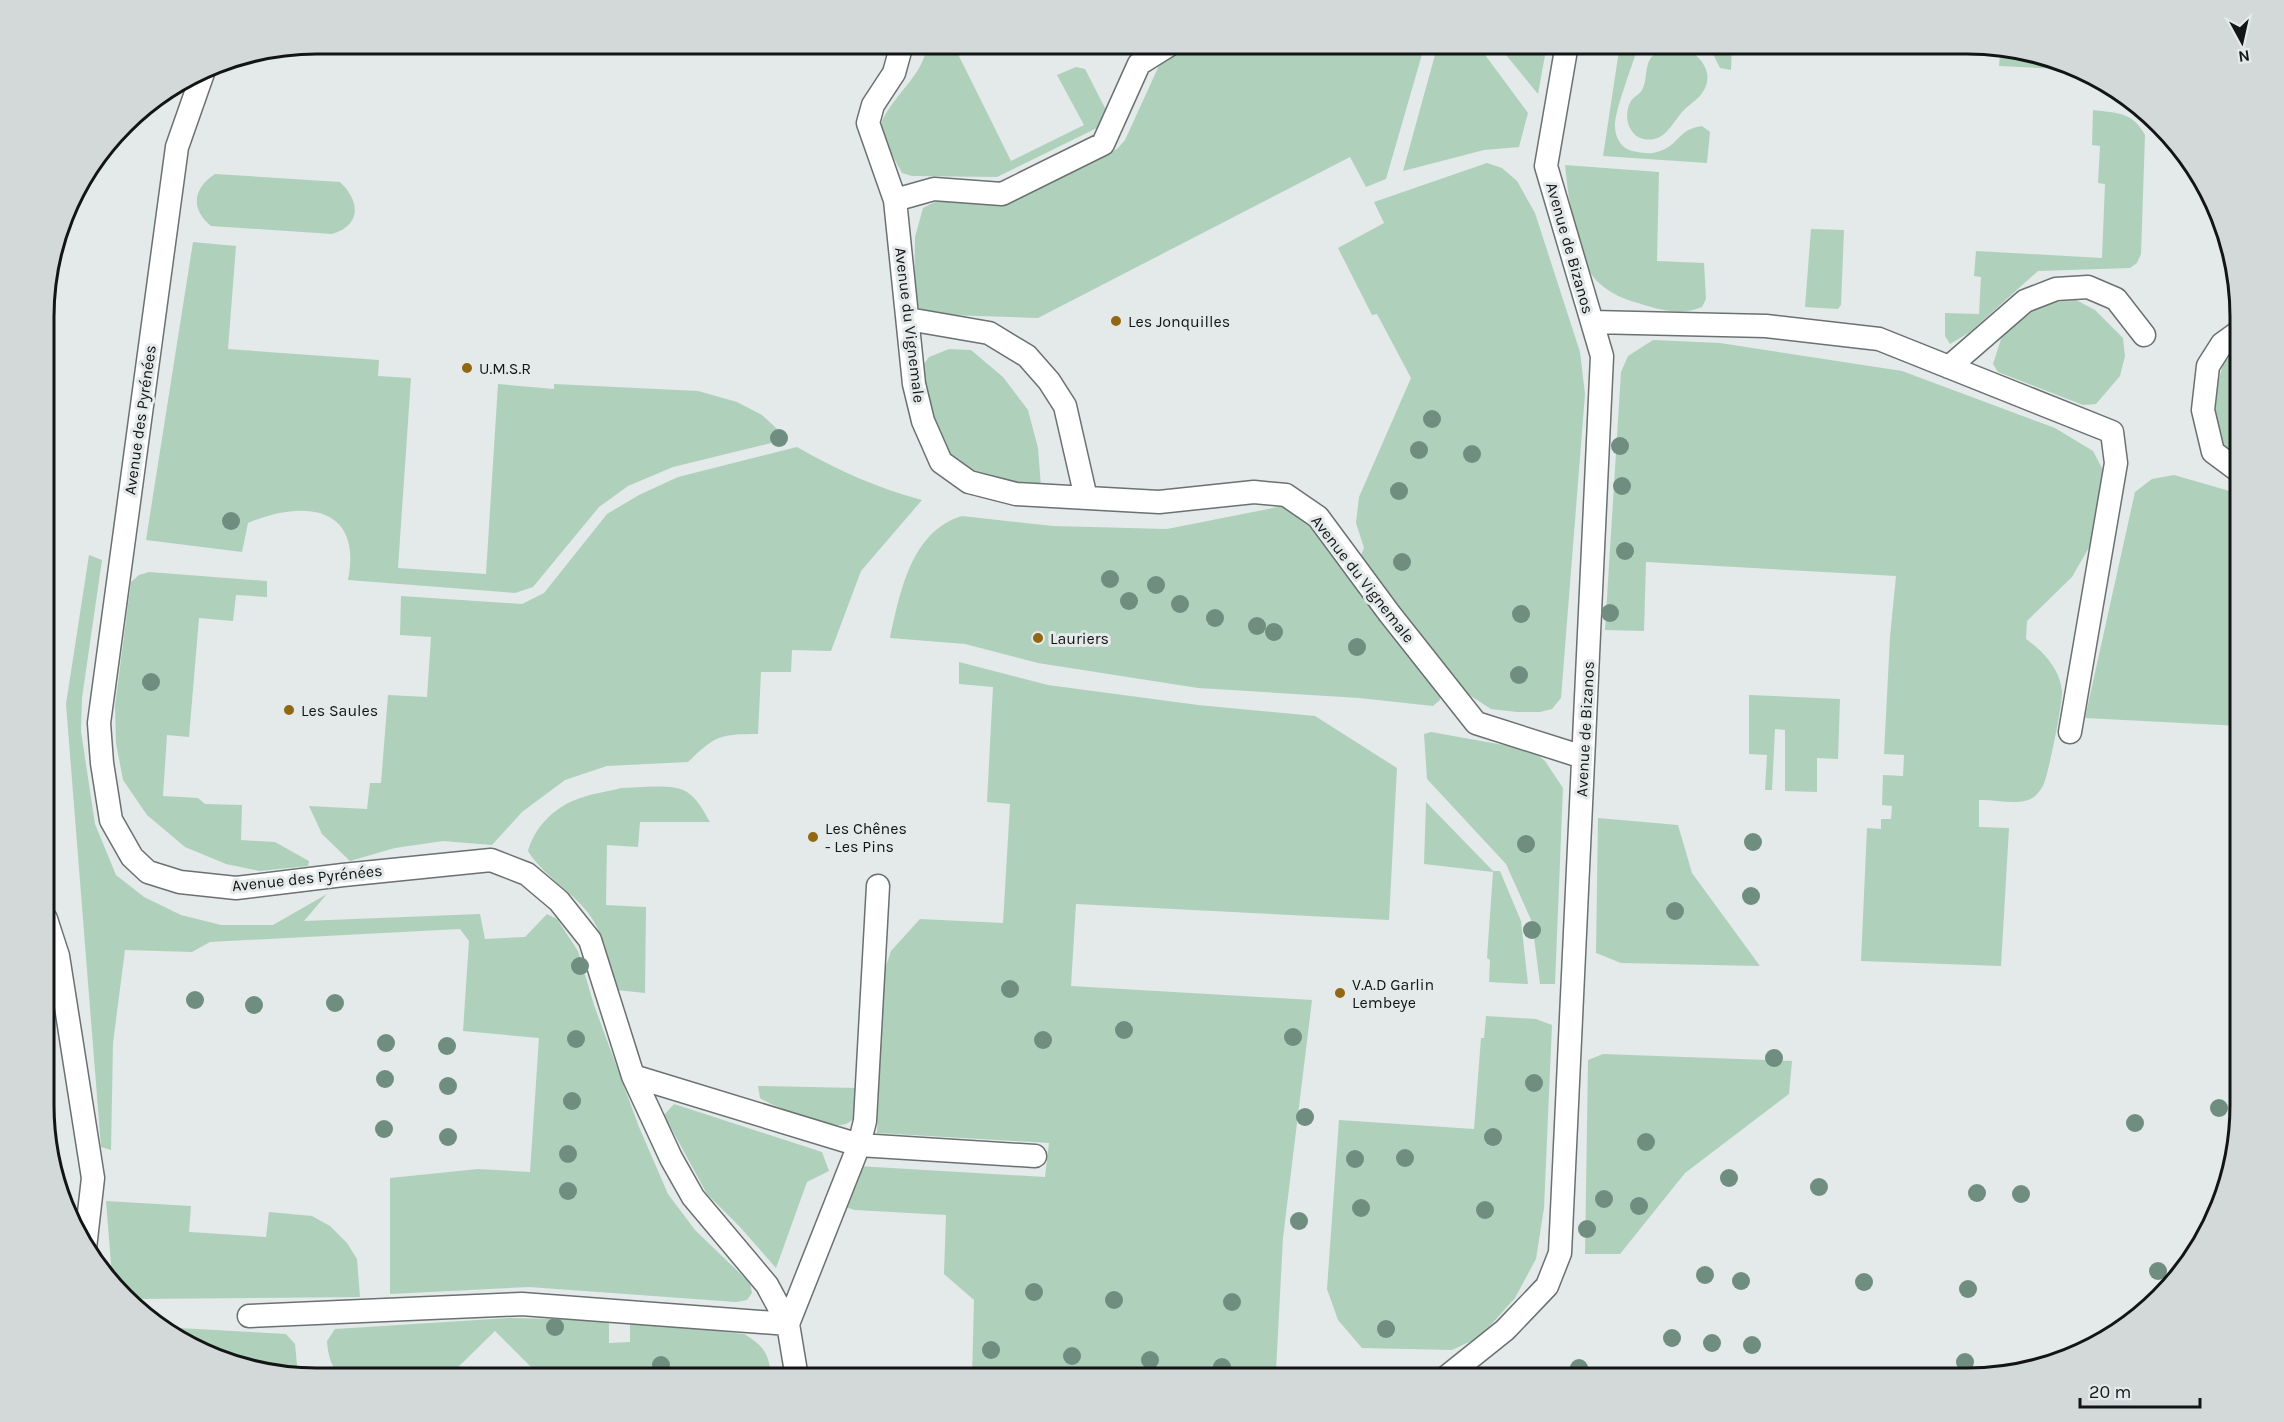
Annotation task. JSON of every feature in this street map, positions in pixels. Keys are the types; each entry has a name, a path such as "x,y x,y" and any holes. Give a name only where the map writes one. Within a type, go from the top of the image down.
{"lane":[{"name":"Avenue du Vignemale","path":"899,54 894,73 873,105 868,123 895,200 914,384 923,421 941,462 969,482 1016,494 1160,502 1254,492 1286,495 1318,516 1389,613 1476,723 1583,757"},
{"path":"895,200 934,189 1002,194 1103,144 1139,64 1155,54"},
{"name":"Avenue de Bizanos","path":"1457,1368 1504,1330 1547,1286 1560,1253 1602,356 1546,166 1565,54"},
{"name":"Avenue des Pyrénées","path":"200,82 177,147 99,723 102,763 111,820 132,857 148,872 180,882 236,888 491,860 527,874 559,901 590,940 633,1076 671,1158 693,1197 767,1285 788,1324 795,1368"},
{"path":"1949,367 2025,301 2056,289 2088,287 2116,299 2144,334"},
{"path":"908,320 989,333 1027,356 1049,381 1065,406 1086,498"},
{"path":"1592,322 1766,327 1879,339 2112,432 2116,463 2070,732"},
{"path":"2230,339 2222,344 2208,366 2203,410 2213,452 2230,465"},
{"path":"249,1316 522,1304 788,1324 859,1146 865,1121 878,886"},
{"path":"54,944 58,956 93,1178 87,1234"},
{"path":"633,1076 859,1146 1035,1156"}],"green space":[{"path":"958,54 1011,161 1084,125 1057,75 1076,67 1085,69 1107,112 1105,124 997,177 912,176 902,173 879,131 889,109 914,77 925,55"},
{"path":"1170,54 1422,54 1386,179 1366,187 1350,157 1038,318 947,315 924,311 914,304 915,237 923,208 939,200 1013,201 1117,149 1125,140 1162,59"},
{"path":"1435,54 1484,54 1528,113 1519,147 1484,150 1403,171"},
{"path":"1505,54 1545,54 1538,94"},
{"path":"1618,54 1636,54 1615,120 1619,142 1632,151 1653,153 1671,145 1688,130 1702,126 1710,132 1707,163 1603,156"},
{"path":"1656,54 1694,54 1705,67 1707,81 1699,97 1684,110 1662,136 1651,140 1640,138 1633,132 1627,115 1632,99 1642,90 1652,57"},
{"path":"1713,54 1732,54 1731,70 1720,68"},
{"path":"2000,56 2054,69 1999,66"},
{"path":"2093,110 2124,115 2135,122 2145,135 2141,254 2137,263 2130,268 2038,271 1970,332 1950,344 1945,336 1945,313 1979,314 1981,277 1974,276 1976,251 2102,258 2105,184 2098,183 2100,146 2092,145"},
{"path":"1487,163 1502,168 1517,181 1535,213 1580,352 1585,394 1561,698 1552,709 1540,712 1491,709 1463,691 1361,555 1364,548 1356,523 1359,497 1411,378 1377,314 1372,315 1338,248 1384,223 1374,202"},
{"path":"1565,165 1659,172 1657,261 1704,263 1706,299 1702,307 1681,311 1659,309 1620,297 1599,283 1584,261 1574,228"},
{"path":"215,174 340,182 347,189 354,204 353,219 342,230 332,234 211,226 200,213 197,199 202,186"},
{"path":"1811,229 1844,230 1841,305 1838,309 1805,307"},
{"path":"193,242 236,246 228,349 379,360 378,376 411,378 398,568 486,574 498,384 554,389 554,384 698,391 737,402 762,415 788,439 673,467 628,486 599,507 533,587 515,593 348,580 350,555 346,536 337,523 324,514 307,511 268,516 248,523 242,552 146,540"},
{"path":"2076,300 2095,310 2123,338 2125,356 2120,376 2096,404 2083,405 1998,372 1993,364 2002,336 2035,309 2057,302"},
{"path":"1653,340 1720,343 1902,371 2055,428 2093,451 2106,476 2091,544 2072,577 2027,621 2026,639 2050,661 2058,675 2062,691 2058,724 2045,780 2034,797 2022,802 1979,800 1979,827 2009,828 2001,966 1861,961 1867,828 1881,829 1881,819 1891,819 1892,806 1882,805 1883,775 1903,776 1904,755 1884,754 1890,637 1896,576 1646,562 1644,631 1605,630 1621,372 1628,356"},
{"path":"949,349 971,350 1003,377 1028,410 1038,448 1041,487 970,475 941,448 921,368 929,357"},
{"path":"2230,357 2230,458 2224,454 2213,405 2223,363"},
{"path":"797,447 858,478 922,500 861,571 831,651 792,650 791,672 761,672 758,734 718,738 688,762 607,766 565,780 522,812 492,845 443,841 395,848 350,861 322,834 309,806 367,809 370,783 381,783 388,695 427,697 431,637 400,635 401,596 522,604 544,593 607,514 639,495 678,477"},
{"path":"2174,475 2230,491 2230,725 2085,718 2135,492 2152,479"},
{"path":"1283,506 1316,524 1440,691 1440,700 1433,706 1359,698 1198,688 1038,663 965,644 890,638 898,602 919,549 945,524 962,516 1053,526 1167,529"},
{"path":"89,555 102,560 82,698 81,731 95,824 116,875 144,897 181,915 221,925 273,925 327,894 304,921 480,914 485,939 525,937 547,914 557,919 578,951 594,1005 639,1127 668,1194 695,1230 750,1283 752,1293 747,1300 736,1302 529,1287 390,1294 390,1178 478,1169 530,1172 539,1038 463,1031 469,941 460,929 210,942 192,952 125,950 113,1043 111,1150 101,1147 66,704"},
{"path":"149,572 267,581 267,597 236,595 233,621 199,618 189,737 167,735 163,796 198,798 205,804 242,805 241,840 275,842 309,861 308,866 260,871 226,864 185,847 147,815 123,780 116,743 115,706 131,582 139,575"},
{"path":"959,662 1048,685 1198,705 1315,716 1397,768 1389,920 1076,904 1071,986 1312,1000 1283,1238 1276,1368 972,1368 974,1300 944,1274 946,1215 855,1210 841,1206 858,1166 1045,1177 1049,1143 877,1133 884,972 891,951 920,919 1003,923 1010,804 987,802 993,687 959,684"},
{"path":"1749,695 1840,699 1838,759 1817,758 1817,792 1785,791 1785,730 1775,729 1772,790 1765,790 1767,755 1749,754"},
{"path":"1431,732 1532,750 1545,761 1563,788 1555,984 1540,984 1532,922 1506,864 1427,779 1424,734"},
{"path":"621,788 681,789 694,798 710,822 640,822 638,847 607,845 606,905 646,907 645,993 616,990 605,947 591,917 540,867 528,851 539,828 559,809 580,798"},
{"path":"1426,802 1493,871 1500,871 1521,921 1528,984 1489,982 1490,960 1487,958 1493,872 1424,864"},
{"path":"1598,818 1678,825 1692,873 1760,966 1621,963 1596,953"},
{"path":"1486,1016 1536,1019 1552,1025 1544,1208 1536,1259 1515,1298 1480,1337 1452,1350 1362,1348 1338,1320 1327,1289 1339,1120 1474,1129 1481,1038 1484,1038"},
{"path":"1603,1054 1792,1061 1789,1094 1685,1173 1620,1254 1585,1254 1588,1060"},
{"path":"758,1086 858,1088 859,1115 841,1125 821,1122 760,1098"},
{"path":"674,1104 822,1152 829,1171 807,1182 776,1268 707,1194 664,1115"},
{"path":"106,1201 191,1206 189,1232 266,1237 269,1212 312,1216 330,1226 347,1243 357,1259 360,1297 140,1299 111,1269"},
{"path":"509,1318 609,1320 609,1343 630,1342 630,1321 744,1334 765,1352 770,1368 532,1368 495,1331 457,1368 335,1368 328,1352 327,1341 335,1329"},
{"path":"177,1328 286,1334 295,1344 297,1367 282,1366 232,1354"}],"place":[{"name":"Les Jonquilles","path":"1116,321"},
{"name":"U.M.S.R","path":"467,368"},
{"name":"Lauriers","path":"1038,638"},
{"name":"Les Saules","path":"289,710"},
{"name":"Les Chênes - Les Pins","path":"813,837"},
{"name":"V.A.D Garlin Lembeye","path":"1340,993"}]}
